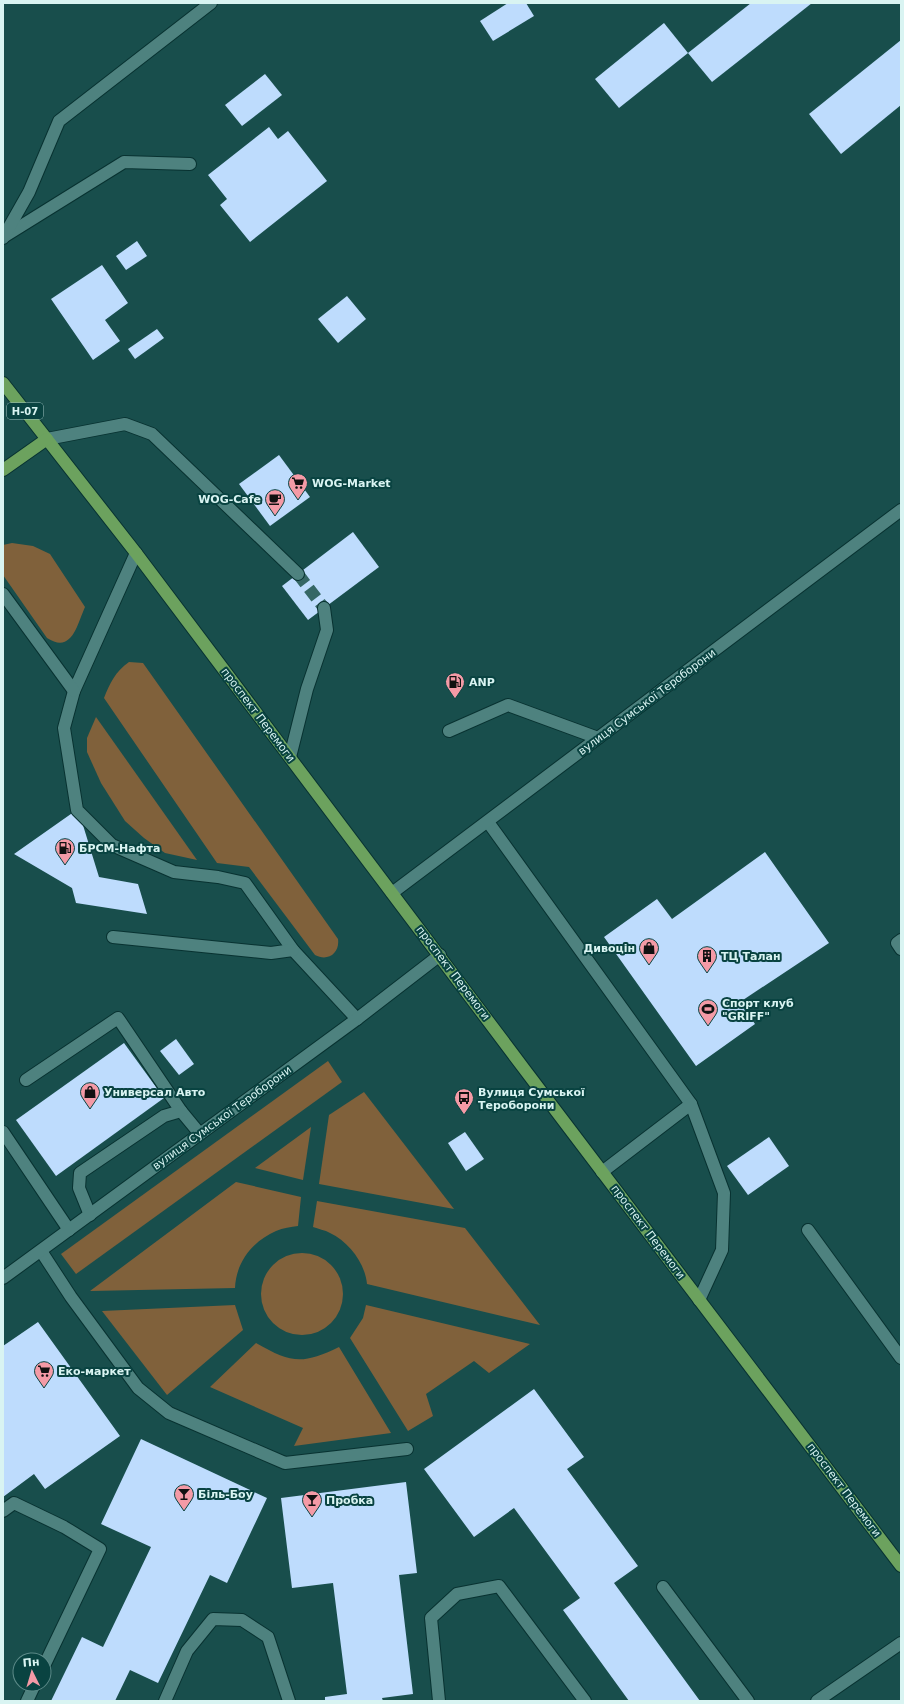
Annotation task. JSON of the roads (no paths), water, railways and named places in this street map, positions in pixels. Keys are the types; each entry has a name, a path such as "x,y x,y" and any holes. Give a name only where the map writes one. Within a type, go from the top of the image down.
{"main road":[{"name":"проспект Перемоги","path":"3,383 136,553 901,1566"},
{"path":"3,470 46,438"}],"street":[{"path":"3,237 29,192 59,121 211,3"},
{"path":"3,237 124,162 190,164"},
{"path":"46,438 125,424 152,434 298,574"},
{"name":"вулиця Сумської Тероборони","path":"392,892 488,822 901,510"},
{"path":"136,553 74,691 64,728 77,810 112,845 174,872 218,877 245,883 293,950 357,1019"},
{"path":"3,594 74,691"},
{"path":"290,758 307,689 327,630 324,608"},
{"path":"449,731 508,704 598,738"},
{"path":"488,822 691,1104 724,1193 722,1250 699,1300"},
{"path":"113,937 271,954 293,950"},
{"path":"901,940 897,943 901,948"},
{"name":"вулиця Сумської Тероборони","path":"3,1278 90,1216 357,1019 440,955"},
{"path":"26,1080 118,1018 181,1111 200,1134"},
{"path":"602,1172 691,1104"},
{"path":"90,1216 78,1188 80,1174 164,1116 181,1111"},
{"path":"3,1132 69,1230"},
{"path":"808,1230 901,1358"},
{"path":"41,1251 71,1297 138,1388 169,1413 285,1463 407,1449"},
{"path":"3,1511 14,1502 64,1527 100,1549 51,1652"},
{"path":"439,1701 431,1618 457,1594 499,1586 585,1701"},
{"path":"663,1587 748,1701"},
{"path":"164,1701 187,1651 213,1619 220,1619 242,1620 268,1636 289,1701"},
{"path":"817,1701 901,1643"}],"tunnel":[{"path":"298,574 324,608"}],"place":[{"name":"WOG-Market","path":"298,500"},
{"name":"WOG-Cafe","path":"275,516"},
{"name":"ANP","path":"455,699"},
{"name":"БРСМ-Нафта","path":"65,865"},
{"name":"Дивоцін","path":"649,965"},
{"name":"ТЦ Талан","path":"707,973"},
{"name":"Спорт клуб \"GRIFF\"","path":"708,1026"},
{"name":"Универсал Авто","path":"90,1109"},
{"name":"Вулиця Сумської Тероборони","path":"464,1115"},
{"name":"Еко-маркет","path":"44,1388"},
{"name":"Біль-Боу","path":"184,1511"},
{"name":"Пробка","path":"312,1517"}]}
